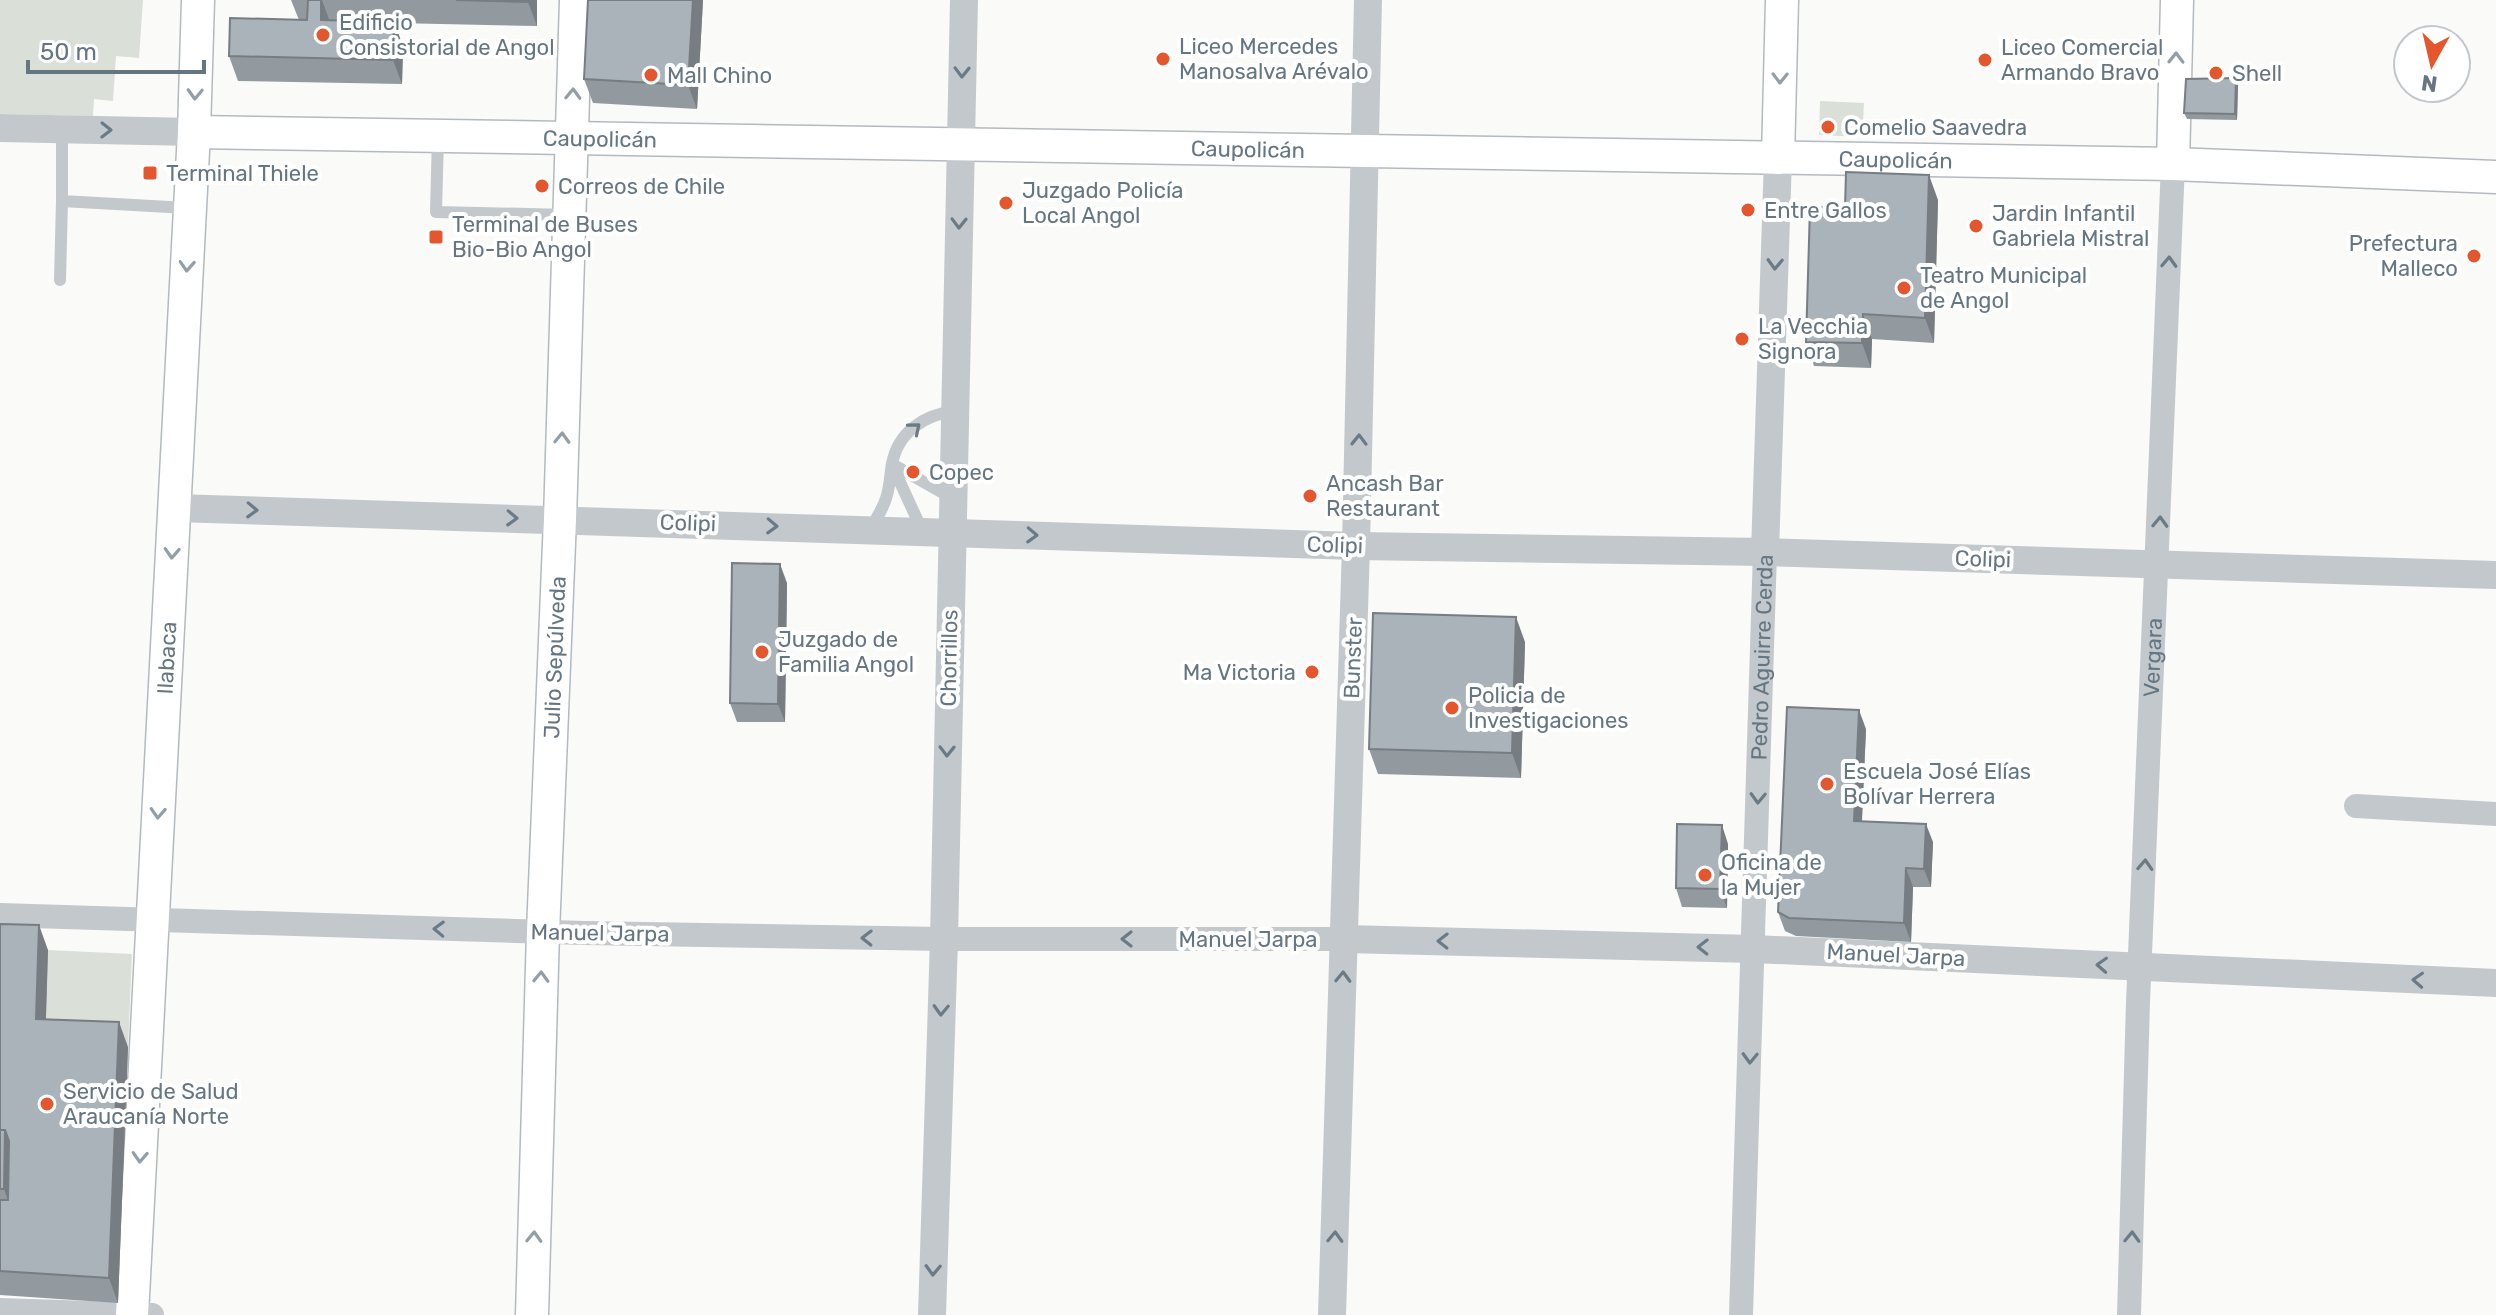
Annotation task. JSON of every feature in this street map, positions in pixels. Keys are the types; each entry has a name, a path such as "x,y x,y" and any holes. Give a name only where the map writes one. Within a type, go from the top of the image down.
{"main road":[{"name":"Ilabaca","path":"132,1315 194,132 198,0"},
{"name":"Julio Sepúlveda","path":"532,1315 576,0"},
{"name":"Pedro Aguirre Cerda","path":"1778,158 1782,0"},
{"name":"Vergara","path":"2173,164 2177,0"},
{"name":"Caupolicán","path":"194,132 2173,164 2496,177"}],"street":[{"name":"Chorrillos","path":"932,1315 944,939 964,0"},
{"name":"Bunster","path":"1332,1315 1356,546 1368,0"},
{"name":"Caupolicán","path":"0,128 194,132"},
{"name":"Pedro Aguirre Cerda","path":"1741,1315 1778,158"},
{"name":"Vergara","path":"2129,1315 2173,164"},
{"name":"Colipi","path":"175,508 1356,546 1765,552 2496,575"},
{"path":"2356,806 2496,814"},
{"name":"Manuel Jarpa","path":"0,915 543,932 944,939 1345,939 1754,949 2496,983"},
{"path":"0,1310 152,1315"}],"lane":[{"path":"60,280 62,129"},
{"path":"438,136 436,212 569,215"},
{"path":"62,201 190,208"},
{"path":"870,529 887,496 892,464 904,436 915,425 940,413 954,411"},
{"path":"892,464 952,498"},
{"path":"892,464 923,531"}],"shaded area":[{"path":"0,0 143,0 139,58 116,56 113,101 94,99 93,116 0,114"},
{"path":"1820,101 1864,103 1862,137 1819,135"},
{"path":"48,950 132,954 128,1047 45,1044"}],"building":[{"path":"308,0 321,0 321,20 394,22 393,60 229,56 230,18 307,20"},
{"path":"456,0 528,0 528,2"},
{"path":"588,0 693,0 688,85 584,79"},
{"path":"2236,78 2235,114 2184,113 2186,79"},
{"path":"1846,172 1929,175 1925,318 1863,314 1862,343 1806,342 1810,207 1845,208"},
{"name":"Juzgado de Familia Angol","path":"732,563 780,564 778,704 730,703"},
{"name":"Policia de Investigaciones","path":"1373,613 1516,617 1512,753 1369,749"},
{"name":"Escuela José Elías Bolívar Herrera","path":"1787,707 1859,710 1854,821 1926,824 1924,869 1906,868 1904,923 1789,918 1778,912"},
{"path":"1677,824 1722,825 1720,889 1676,888"},
{"path":"0,924 39,925 36,1019 119,1022 109,1278 0,1271 0,1200 8,1200 9,1141 5,1130 0,1130"},
{"path":"0,1130 5,1130 4,1189 0,1189"}],"place":[{"name":"Edificio Consistorial de Angol","path":"323,35"},
{"name":"Liceo Mercedes Manosalva Arévalo","path":"1163,59"},
{"name":"Liceo Comercial Armando Bravo","path":"1985,60"},
{"name":"Shell","path":"2216,73"},
{"name":"Mall Chino","path":"651,75"},
{"name":"Comelio Saavedra","path":"1828,127"},
{"name":"Terminal Thiele","path":"150,173"},
{"name":"Correos de Chile","path":"542,186"},
{"name":"Juzgado Policía Local Angol","path":"1006,203"},
{"name":"Entre Gallos","path":"1748,210"},
{"name":"Jardin Infantil Gabriela Mistral","path":"1976,226"},
{"name":"Terminal de Buses Bio-Bio Angol","path":"436,237"},
{"name":"Prefectura Malleco","path":"2474,256"},
{"name":"Teatro Municipal de Angol","path":"1904,288"},
{"name":"La Vecchia Signora","path":"1742,339"},
{"name":"Copec","path":"913,472"},
{"name":"Ancash Bar Restaurant","path":"1310,496"},
{"name":"Juzgado de Familia Angol","path":"762,652"},
{"name":"Ma Victoria","path":"1312,672"},
{"name":"Policia de Investigaciones","path":"1452,708"},
{"name":"Escuela José Elías Bolívar Herrera","path":"1827,784"},
{"name":"Oficina de la Mujer","path":"1705,875"},
{"name":"Servicio de Salud Araucanía Norte","path":"47,1104"}]}
